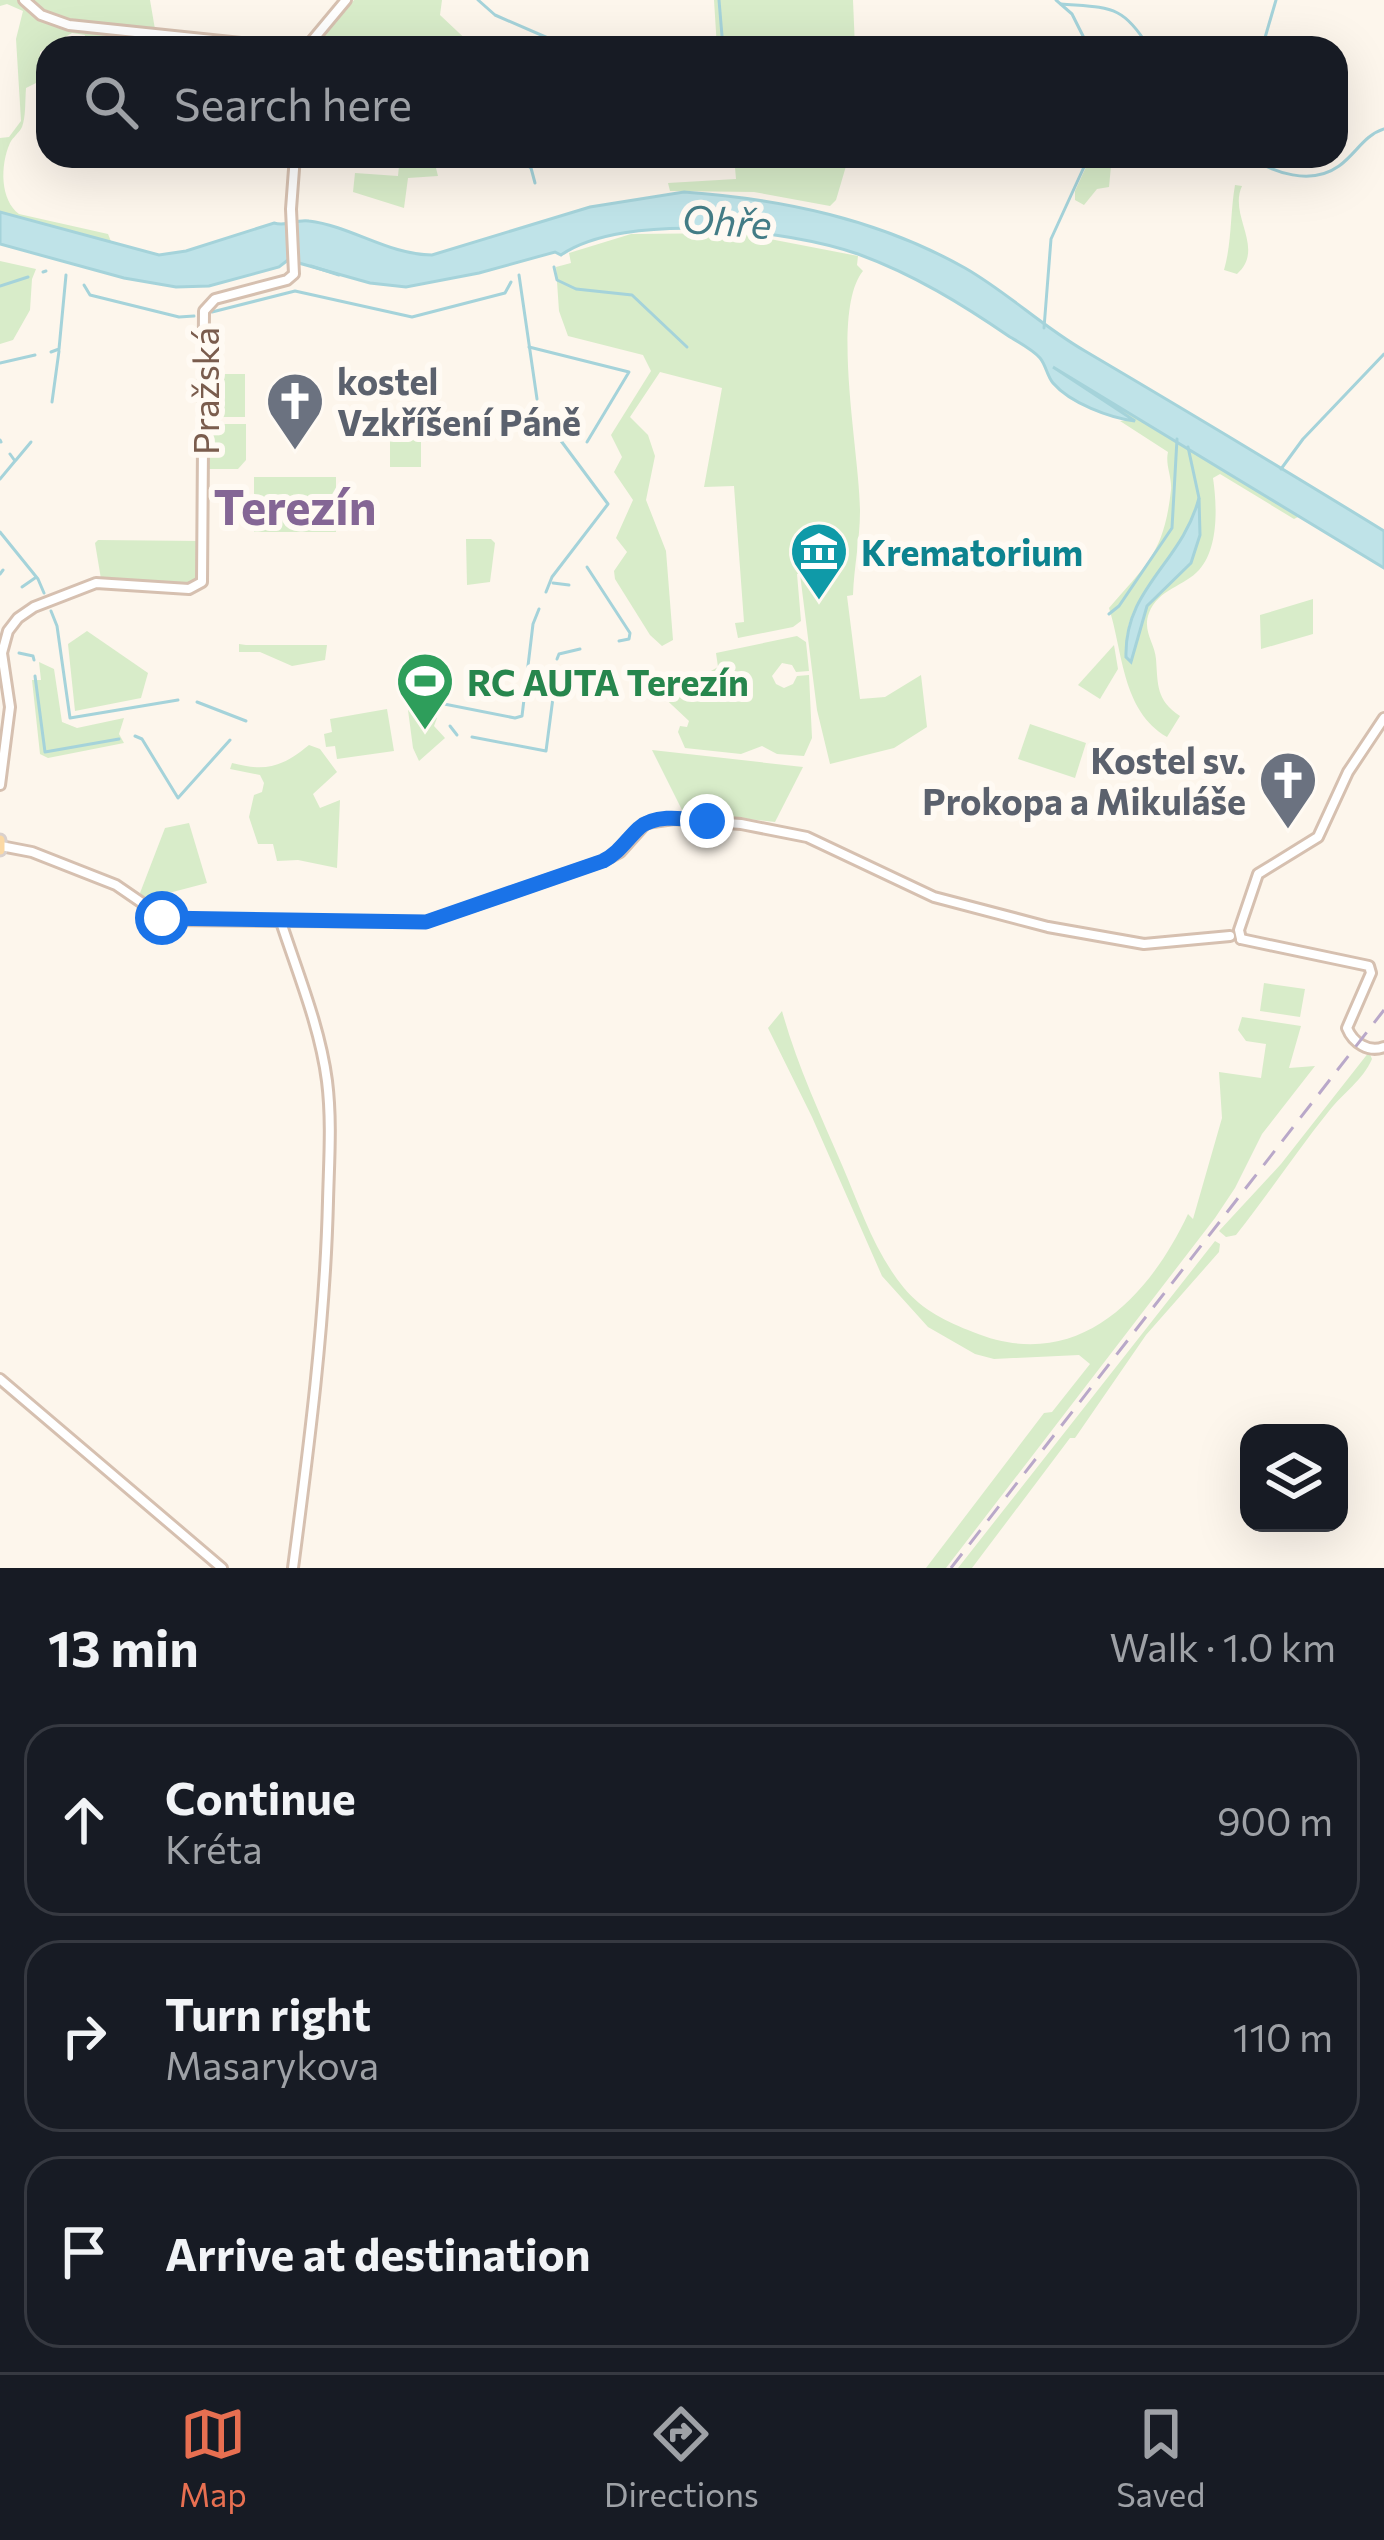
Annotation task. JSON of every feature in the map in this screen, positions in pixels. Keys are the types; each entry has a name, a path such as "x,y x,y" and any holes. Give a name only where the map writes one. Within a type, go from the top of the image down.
{"street":[{"path":"24,0 41,15 69,26 169,36"},
{"path":"316,36 346,0"},
{"name":"Pražská","path":"0,785 10,707 1,657 8,632 28,610 97,583 141,589 200,586 204,311 215,298 287,280 295,269 294,168"},
{"path":"1237,935 1256,878 1269,864 1323,831 1348,772 1382,720"},
{"path":"0,845 103,880 167,920 434,921 603,861 620,852 646,823 674,819 756,826 841,850 912,888 957,904 1115,941 1182,942 1237,935 1369,966 1370,975 1347,1028 1366,1048 1384,1047"},
{"path":"281,922 317,1031 327,1081 329,1135 322,1314 293,1568"},
{"path":"0,1379 222,1568"}],"green space":[{"path":"0,0 150,0 156,36 36,36 36,83 26,88 23,123 5,161 5,191 19,214 108,234 112,244 0,212 0,138 9,137 21,121 16,39 23,11 0,6"},
{"path":"354,0 442,0 440,15 462,36 324,36"},
{"path":"714,0 853,0 854,36 716,36"},
{"path":"399,168 436,168 438,176 408,178 404,208 353,192 355,173 398,176"},
{"path":"735,168 845,168 830,206 754,192 670,191 668,183 736,179"},
{"path":"1086,168 1111,168 1109,187 1097,189 1084,205 1075,200"},
{"path":"1235,185 1242,186 1239,209 1248,243 1245,264 1237,274 1224,270"},
{"path":"738,233 858,256 857,265 863,271 853,291 848,350 860,511 853,595 847,596 860,699 885,697 921,675 927,727 894,748 830,764 817,710 800,574 801,621 793,627 738,638 735,623 744,622 734,486 704,487 722,388 660,372 630,417 648,435 655,456 646,500 666,551 673,640 662,646 650,635 614,571 627,552 616,538 633,500 614,472 622,457 611,435 651,371 643,355 568,336 559,311 556,267 571,263 569,253 631,234"},
{"path":"0,261 36,269 30,310 13,340 0,344"},
{"path":"1053,366 1300,516 1294,519 1220,474 1213,478 1215,526 1206,561 1159,598 1147,619 1160,691 1180,716 1167,737 1152,726 1133,696 1109,608 1159,543 1171,490 1168,452 1120,421 1132,420","holes":["1200,499 1200,535 1191,563 1147,606 1131,662 1126,657 1126,640 1133,613 1177,551"]},
{"path":"207,374 245,374 245,417 207,417"},
{"path":"390,423 421,423 421,467 390,467"},
{"path":"208,424 246,424 246,460 238,469 208,469"},
{"path":"254,477 336,477 336,532 254,532"},
{"path":"466,539 495,543 490,582 467,585"},
{"path":"98,540 201,541 200,576 194,584 170,585 101,579"},
{"path":"1313,599 1313,634 1261,649 1260,615"},
{"path":"87,631 148,673 141,698 75,711 68,644"},
{"path":"797,636 806,642 809,671 796,672 792,665 782,663 772,676 784,688 797,676 809,675 812,738 804,756 777,754 762,746 741,754 685,748 678,732 689,721 656,690 712,677 711,671 718,667 716,653"},
{"path":"239,644 327,645 325,660 292,666 260,652 239,652"},
{"path":"1114,645 1118,669 1100,699 1078,685"},
{"path":"39,662 54,669 62,722 77,728 124,718 119,734 124,743 48,758 40,754 32,680 41,680"},
{"path":"387,709 394,751 337,759 335,746 326,747 324,734 332,732 330,719"},
{"name":"RC AUTA Terezín","path":"408,710 432,711 437,718 434,726 445,738 419,761 413,748"},
{"path":"1030,724 1086,743 1075,778 1018,759"},
{"path":"309,745 320,749 337,772 313,794 320,808 340,800 337,868 277,861 273,844 258,844 249,817 254,795 262,792 264,783 260,775 230,769 232,763 273,766"},
{"path":"652,750 803,767 775,822 683,812"},
{"path":"189,823 207,883 146,899 140,893 165,828"},
{"path":"1264,983 1305,989 1300,1017 1260,1011"},
{"path":"782,1011 817,1108 869,1229 894,1274 911,1296 936,1314 1010,1343 1044,1344 1075,1336 1103,1321 1151,1275 1188,1214 1193,1219 1222,1118 1219,1072 1261,1078 1266,1044 1246,1041 1238,1030 1242,1017 1301,1026 1289,1068 1315,1066 1262,1134 1215,1218 946,1568 926,1568 1044,1413 1052,1412 1090,1364 1079,1355 994,1359 975,1354 928,1327 882,1276 768,1028"},
{"path":"1369,1052 1372,1059 1363,1073 1236,1235 1226,1237 1219,1231 1281,1164"},
{"path":"1215,1241 1220,1244 1219,1252 1146,1335 1075,1438 1070,1438 972,1568 958,1568"}],"water":[{"name":"Ohře","path":"684,192 829,214 898,236 965,268 1070,342 1384,531 1384,568 1053,367 1135,421 1069,397 1053,383 1034,352 937,291 878,262 827,245 750,232 664,229 624,233 589,241 561,255 555,252 406,287 370,283 288,260 279,267 209,286 176,287 0,244 0,212 159,255 274,223 304,221 432,255 590,207"},
{"path":"1199,498 1200,535 1191,563 1147,606 1131,662 1126,657 1134,612 1180,541"}],"waterway":[{"path":"478,0 495,15 543,36"},
{"path":"719,0 722,36"},
{"path":"1056,0 1072,14 1083,36"},
{"path":"1266,36 1276,0"},
{"path":"1061,4 1113,11 1140,36"},
{"path":"1348,158 1384,129"},
{"path":"531,168 535,183"},
{"path":"1044,328 1051,239 1084,168"},
{"path":"1269,168 1305,176 1335,168"},
{"path":"311,266 339,275"},
{"path":"554,267 557,280 576,289 632,295 687,347"},
{"path":"51,352 59,349 66,275"},
{"path":"519,275 537,399"},
{"path":"0,286 28,277"},
{"path":"212,312 295,291 412,317 505,293 511,282"},
{"path":"84,285 90,295 179,317 194,316"},
{"path":"529,347 629,372 587,442"},
{"path":"52,402 59,351"},
{"path":"1281,469 1303,439 1384,354"},
{"path":"0,363 35,355"},
{"path":"544,418 608,504 552,577 546,592"},
{"path":"1109,614 1172,528 1177,439"},
{"path":"16,460 31,442"},
{"path":"1188,447 1199,498"},
{"path":"0,479 15,461 10,454"},
{"path":"0,532 44,593"},
{"path":"587,567 630,633 629,639 619,641"},
{"path":"0,574 3,570"},
{"path":"22,587 35,578"},
{"path":"553,583 569,585"},
{"path":"414,703 429,701 522,716 539,609"},
{"path":"51,611 70,718 178,700"},
{"path":"557,659 559,654 580,649"},
{"path":"19,653 34,660"},
{"path":"472,737 546,751 556,675"},
{"path":"35,676 45,752 119,739"},
{"path":"197,702 246,721"},
{"path":"450,726 457,735"},
{"path":"135,736 142,739 178,798 230,740"}],"railway":[{"path":"951,1568 1384,1010"}],"place":[{"name":"kostel Vzkříšení Páně","path":"295,452"},
{"name":"Krematorium","path":"819,602"},
{"name":"RC AUTA Terezín","path":"425,732"},
{"name":"Kostel sv. Prokopa a Mikuláše","path":"1288,831"}],"district":[{"name":"Terezín","path":"295,505"}],"route":[{"path":"162,918 434,921 603,861 620,852 646,823 707,821"}]}
